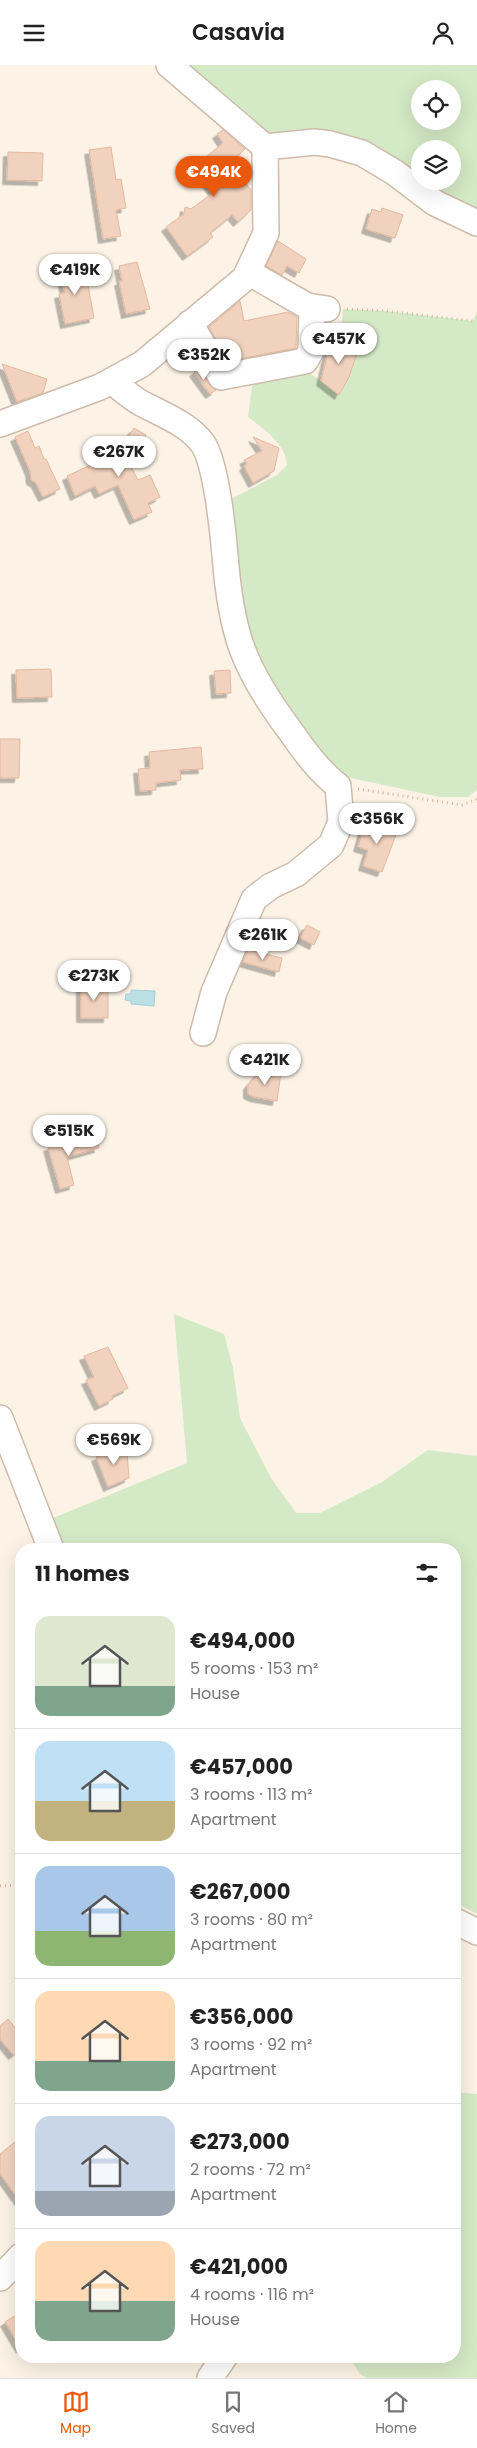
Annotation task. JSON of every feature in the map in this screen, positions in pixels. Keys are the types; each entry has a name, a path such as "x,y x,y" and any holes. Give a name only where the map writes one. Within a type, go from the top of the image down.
{"street":[{"path":"168,65 265,147 315,142 330,143 362,153 394,172 435,203 477,223"},
{"path":"1,422 111,381 142,364 245,278 266,233 265,147"},
{"path":"190,323 221,377 305,361 311,351 320,308 307,306 248,272"},
{"path":"111,381 139,402 194,433 205,446 222,519 228,591 233,623 241,651 261,691 270,704 320,772 338,785 341,822 331,845 296,874 271,886 254,899 214,992 203,1033"},
{"path":"0,1417 49,1543"},
{"path":"461,1924 477,1932"},
{"path":"0,2278 15,2262"},
{"path":"210,2378 220,2363"}],"path":[{"path":"320,308 386,311 474,321"},
{"path":"338,785 462,805 477,799"},
{"path":"0,1886 15,1885"}],"green space":[{"path":"169,65 477,65 477,223 423,190 461,190 461,140 411,140 411,183 362,153 275,146"},
{"path":"343,309 386,311 473,321 477,312 477,790 468,797 440,797 332,774 247,648 225,502 277,475 287,465 283,450 267,432 248,417 253,379 307,371 339,394 358,347 340,341"},
{"path":"174,1314 224,1334 233,1368 240,1418 271,1478 296,1513 320,1513 382,1482 428,1450 477,1456 477,1914 461,1905 461,1543 63,1543 53,1518 187,1463"},
{"path":"461,2093 477,2094 477,2378 366,2378 360,2374 353,2363 461,2363"}],"water":[{"path":"131,990 155,991 154,1006 131,1004 131,1001 125,1000 126,994 131,994"}],"building":[{"path":"223,130 245,149 230,163 251,190 251,210 238,222 232,215 210,233 213,237 187,256 166,227 184,214 185,207 191,209 214,192 194,167 223,143 217,134"},
{"path":"111,147 116,180 121,179 126,208 116,210 121,236 103,239 89,150"},
{"path":"8,152 43,153 42,181 7,180"},
{"path":"382,208 403,215 395,238 366,229 372,209 381,212"},
{"path":"278,241 306,259 299,273 287,266 282,275 266,266"},
{"path":"137,262 150,309 126,314 119,281 122,281 119,266"},
{"path":"78,263 82,286 88,285 94,318 65,324 59,294 65,293 60,266"},
{"path":"240,301 244,321 288,312 297,317 296,348 228,361 209,327"},
{"path":"331,338 359,347 349,377 339,395 321,381"},
{"path":"2,364 47,379 43,393 17,402"},
{"path":"199,368 209,384 216,390 210,394 194,372"},
{"path":"134,428 146,435 128,461 138,480 150,475 160,497 148,503 152,512 134,520 118,485 99,494 95,486 75,496 67,476 119,452"},
{"path":"28,431 35,448 39,446 60,489 43,497 36,483 31,480 30,471 15,437"},
{"path":"253,437 279,448 274,471 253,483 244,466 247,464 244,460 262,451"},
{"path":"51,669 52,697 17,698 16,670"},
{"path":"230,670 231,693 216,694 214,671"},
{"path":"0,739 20,739 19,778 0,778"},
{"path":"201,747 203,769 180,770 181,780 156,783 156,790 140,791 138,769 150,768 149,752"},
{"path":"365,822 397,832 382,872 363,866 368,850 358,847"},
{"path":"307,925 320,932 314,945 300,938"},
{"path":"248,950 282,958 279,972 243,962"},
{"path":"81,985 108,985 108,1018 81,1018"},
{"path":"261,1070 281,1073 277,1101 254,1097 248,1094 248,1085"},
{"path":"94,1134 99,1148 67,1157 74,1185 60,1189 48,1147"},
{"path":"108,1347 128,1388 112,1396 113,1399 99,1406 86,1380 94,1377 84,1356"},
{"path":"124,1445 127,1453 129,1478 108,1487 96,1457"},
{"path":"8,2019 15,2028 15,2054 13,2055 0,2039 0,2026"},
{"path":"15,2142 15,2195 0,2174 0,2154"},
{"path":"15,2316 15,2339 5,2322"}]}
